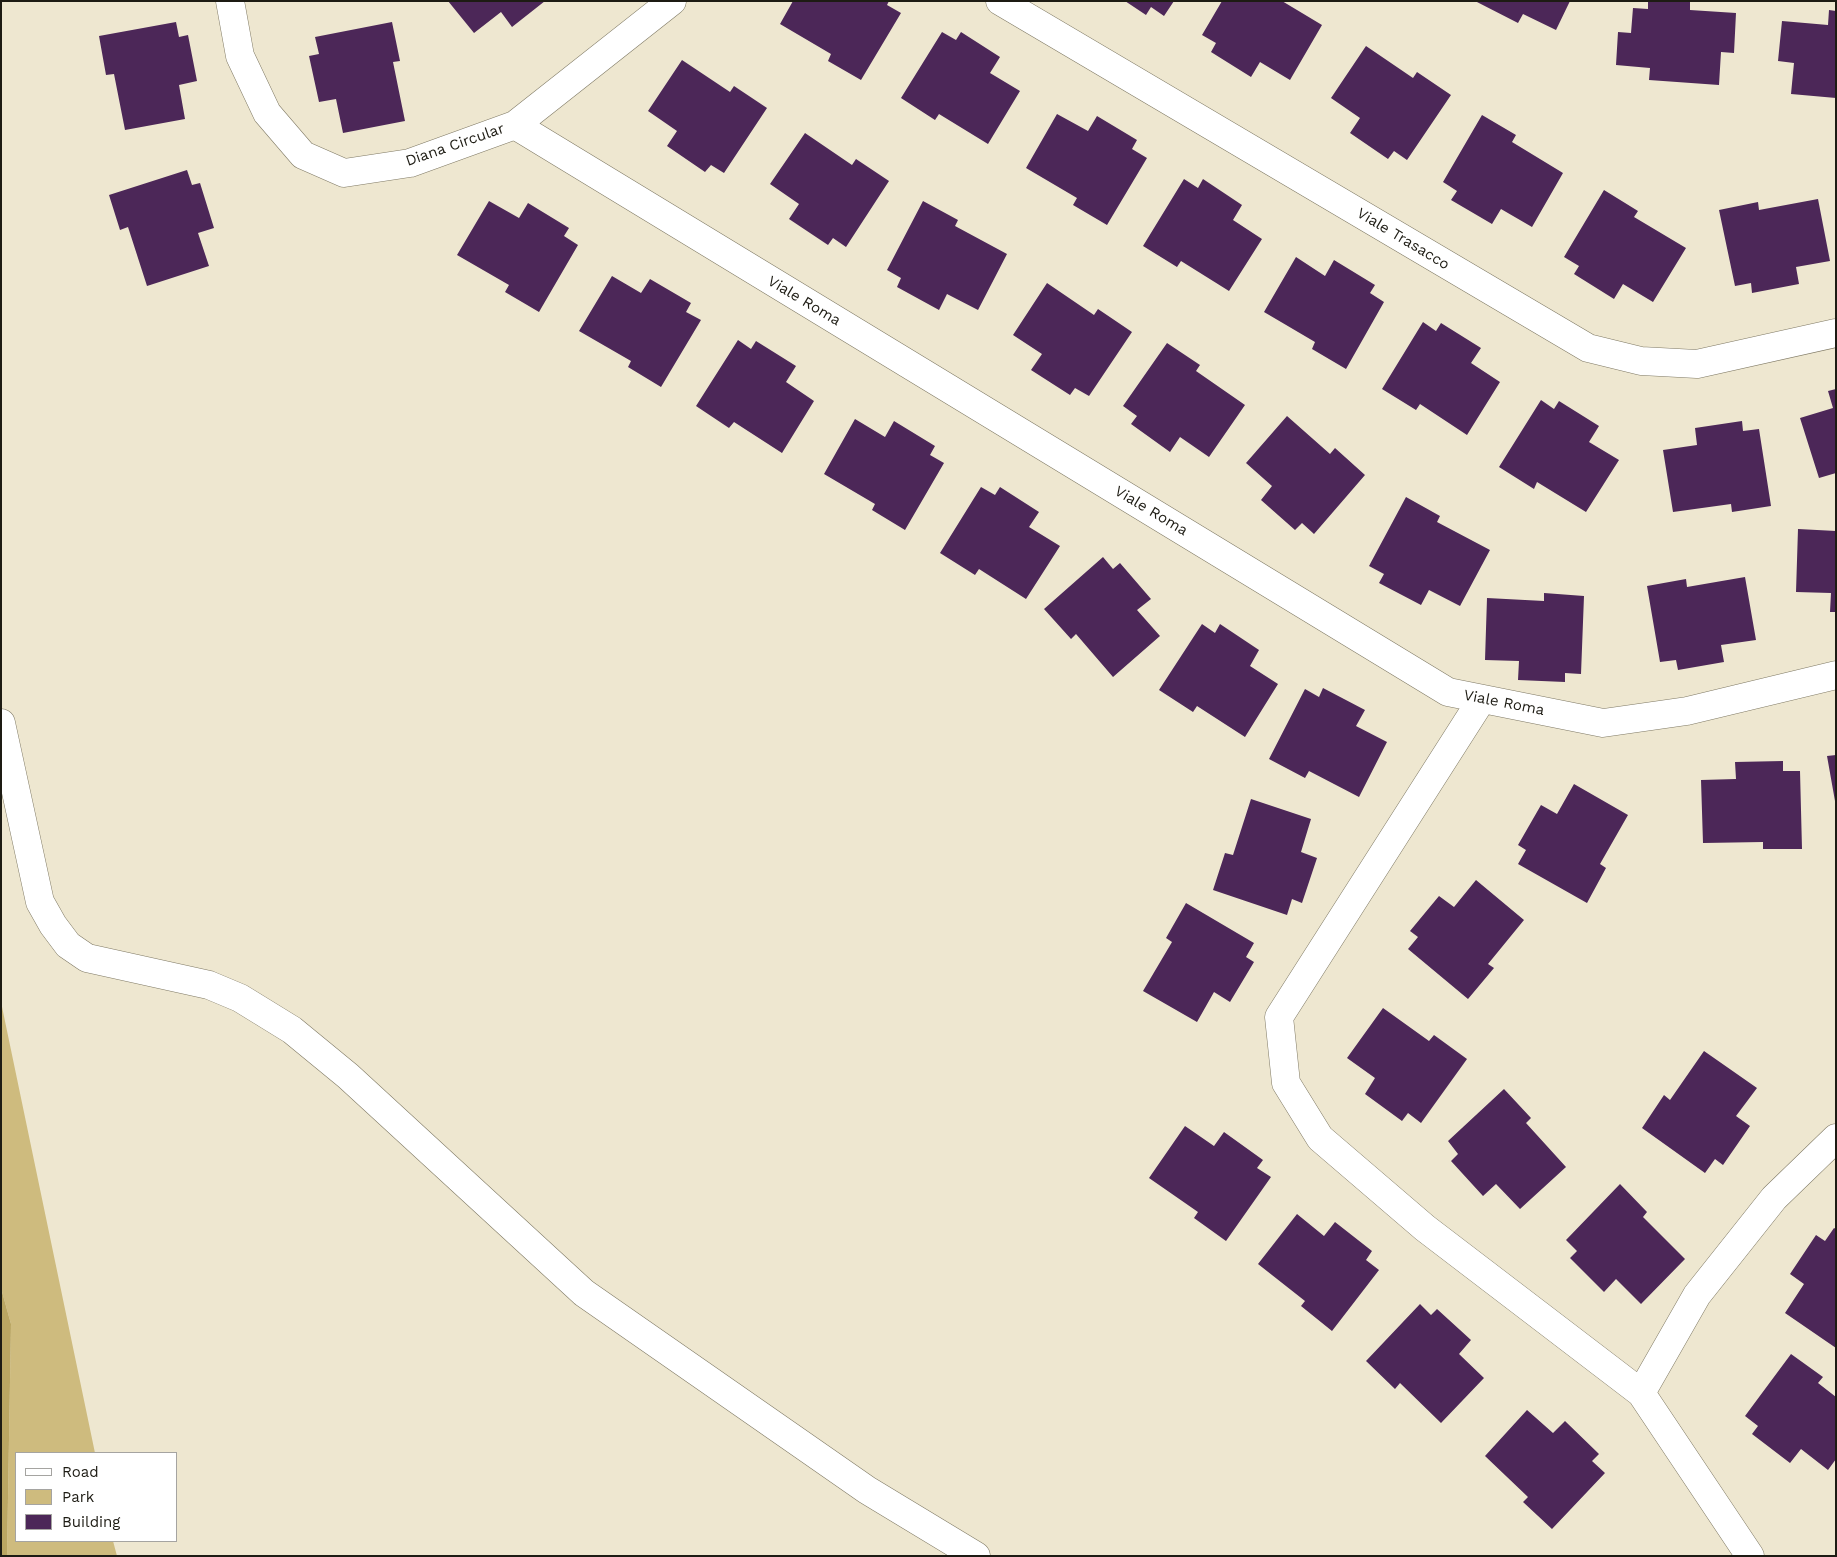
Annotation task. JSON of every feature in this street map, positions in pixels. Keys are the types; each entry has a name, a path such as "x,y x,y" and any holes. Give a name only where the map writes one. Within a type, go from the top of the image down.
{"street":[{"name":"Diana Circular","path":"230,1 240,56 267,113 303,155 344,173 410,163 515,125 672,1"},
{"name":"Viale Trasacco","path":"1000,1 1588,348 1641,361 1697,364 1836,333"},
{"name":"Viale Roma","path":"515,125 1448,692 1603,723 1687,711 1836,675"},
{"path":"1482,698 1279,1017 1286,1084 1320,1138 1425,1228 1641,1393 1750,1556"},
{"path":"1,723 40,902 52,925 68,945 87,958 209,985 240,998 292,1030 348,1076 584,1293 866,1490 976,1556"},
{"path":"1641,1393 1697,1295 1774,1198 1836,1138"}],"green space":[{"path":"1,1002 95,1452 15,1452 15,1542 113,1542 117,1556 7,1556 11,1324 1,1288"}],"shaded area":[{"path":"1,1288 11,1324 7,1556 1,1556"}],"building":[{"path":"448,1 545,1 512,27 501,12 474,33"},
{"path":"793,1 889,1 887,5 901,13 861,80 828,61 831,54 780,24"},
{"path":"1125,1 1174,1 1164,16 1151,7 1146,15"},
{"path":"1222,1 1282,1 1322,25 1290,80 1260,62 1251,77 1211,52 1216,43 1202,35"},
{"path":"1475,1 1570,1 1556,30 1523,14 1518,23"},
{"path":"1648,1 1690,1 1690,10 1736,13 1734,53 1721,52 1719,85 1649,80 1650,68 1616,65 1618,32 1631,33 1633,8 1648,9"},
{"path":"1829,10 1836,11 1836,98 1791,94 1794,63 1778,61 1782,21 1828,25"},
{"path":"176,22 179,37 188,35 197,81 179,85 185,119 125,130 114,74 106,75 99,36"},
{"path":"392,22 400,61 393,62 405,121 343,133 336,99 319,102 309,56 319,54 315,37"},
{"path":"942,32 956,40 961,32 1000,57 990,73 1020,91 988,144 939,114 935,120 901,98"},
{"path":"1366,46 1413,78 1417,72 1451,95 1407,160 1394,151 1388,159 1350,133 1360,118 1331,98"},
{"path":"682,60 730,92 734,86 767,108 724,173 711,165 705,172 667,146 677,131 648,111"},
{"path":"1057,114 1088,131 1097,116 1137,140 1132,149 1147,158 1107,225 1073,205 1077,198 1026,168"},
{"path":"1482,115 1516,135 1512,142 1563,173 1532,227 1501,209 1492,224 1451,200 1457,191 1443,182"},
{"path":"805,133 852,165 856,159 889,181 846,247 833,238 828,245 789,219 799,204 770,184"},
{"path":"187,170 192,185 200,183 214,228 198,233 209,266 147,286 128,227 120,230 109,195"},
{"path":"1184,179 1198,188 1203,179 1242,205 1233,220 1262,239 1229,291 1181,261 1177,267 1143,246"},
{"path":"1604,190 1638,211 1634,217 1686,248 1653,302 1623,284 1614,299 1574,274 1579,266 1564,257"},
{"path":"1818,199 1830,261 1796,267 1799,284 1752,293 1751,283 1735,286 1719,210 1758,202 1759,210"},
{"path":"489,201 519,218 528,203 569,228 564,236 578,245 539,312 505,292 509,285 457,255"},
{"path":"923,201 958,220 955,226 1007,254 978,310 947,294 939,310 897,287 901,278 887,270"},
{"path":"1296,257 1325,276 1334,260 1375,285 1370,293 1384,302 1346,369 1312,349 1315,342 1264,312"},
{"path":"612,276 641,293 650,279 691,303 686,312 701,320 661,387 628,367 631,361 579,331"},
{"path":"1047,283 1094,315 1098,309 1132,332 1089,396 1075,388 1070,395 1031,370 1042,354 1013,335"},
{"path":"1423,322 1436,331 1441,323 1481,348 1471,363 1500,382 1467,435 1420,404 1416,410 1382,389"},
{"path":"738,340 751,349 756,341 796,366 786,382 814,401 782,453 734,422 729,428 696,406"},
{"path":"1167,343 1200,365 1196,371 1245,405 1209,457 1180,437 1170,452 1131,424 1137,416 1123,406"},
{"path":"1836,389 1836,473 1819,478 1800,418 1833,408 1828,391"},
{"path":"1541,400 1554,409 1559,401 1599,426 1589,442 1619,460 1586,512 1537,482 1534,489 1499,467"},
{"path":"1287,416 1330,454 1335,448 1365,475 1314,534 1302,523 1295,530 1261,500 1272,486 1246,463"},
{"path":"855,419 885,437 894,421 935,446 930,455 944,463 905,530 872,510 875,504 824,474"},
{"path":"1742,421 1743,431 1759,429 1771,506 1732,512 1731,504 1673,512 1663,450 1697,445 1695,428"},
{"path":"981,487 995,495 1000,487 1039,512 1029,527 1060,546 1026,599 979,569 975,575 940,553"},
{"path":"1406,497 1440,516 1437,522 1490,550 1460,606 1429,590 1421,605 1379,583 1384,574 1369,566"},
{"path":"1798,529 1836,531 1836,612 1830,612 1831,593 1796,592"},
{"path":"1103,557 1113,569 1120,563 1151,599 1137,610 1160,636 1113,677 1076,634 1071,639 1044,609"},
{"path":"1745,577 1756,640 1721,645 1724,662 1678,670 1676,660 1660,662 1647,586 1686,579 1687,587"},
{"path":"1544,593 1584,596 1581,674 1565,673 1565,682 1518,680 1519,661 1485,660 1487,598 1544,601"},
{"path":"1202,624 1215,633 1220,624 1259,650 1250,666 1278,684 1245,737 1197,706 1193,712 1159,690"},
{"path":"1323,688 1365,710 1356,726 1387,742 1359,797 1309,771 1305,778 1269,759 1305,689 1319,697"},
{"path":"1836,755 1836,801 1835,801 1827,756"},
{"path":"1783,761 1783,771 1800,771 1802,849 1763,849 1763,842 1703,843 1701,780 1736,779 1735,762"},
{"path":"1574,784 1628,815 1600,864 1606,868 1587,903 1518,864 1526,850 1518,845 1541,805 1557,814"},
{"path":"1251,799 1311,819 1301,852 1317,858 1302,903 1292,899 1287,915 1213,890 1225,853 1233,855"},
{"path":"1476,880 1524,920 1488,964 1494,968 1468,999 1408,949 1418,937 1410,931 1439,896 1454,907"},
{"path":"1186,903 1254,943 1246,957 1254,962 1230,1002 1214,992 1197,1022 1143,991 1172,942 1166,938"},
{"path":"1383,1008 1429,1041 1434,1035 1467,1059 1421,1123 1408,1113 1402,1121 1365,1094 1375,1078 1347,1058"},
{"path":"1704,1051 1757,1088 1736,1116 1750,1126 1723,1165 1715,1159 1705,1173 1642,1128 1664,1095 1670,1100"},
{"path":"1504,1089 1531,1118 1526,1123 1566,1167 1520,1209 1496,1184 1483,1196 1451,1161 1458,1154 1448,1141"},
{"path":"1185,1126 1214,1146 1224,1132 1263,1160 1257,1168 1271,1177 1226,1241 1194,1218 1198,1212 1149,1178"},
{"path":"1620,1184 1647,1212 1643,1217 1685,1259 1641,1304 1616,1279 1604,1292 1570,1258 1577,1251 1566,1240"},
{"path":"1297,1214 1324,1236 1335,1222 1372,1251 1366,1260 1379,1270 1332,1331 1301,1306 1305,1301 1258,1264"},
{"path":"1834,1228 1836,1229 1836,1348 1785,1313 1804,1284 1790,1274 1816,1235 1825,1241"},
{"path":"1420,1304 1431,1315 1437,1309 1471,1340 1459,1354 1484,1378 1441,1423 1400,1383 1395,1389 1366,1361"},
{"path":"1791,1354 1823,1377 1818,1383 1836,1397 1836,1459 1828,1470 1801,1449 1790,1463 1752,1434 1758,1426 1745,1416"},
{"path":"1527,1410 1553,1433 1565,1421 1599,1454 1592,1461 1605,1473 1552,1529 1523,1502 1528,1497 1485,1456"}]}
